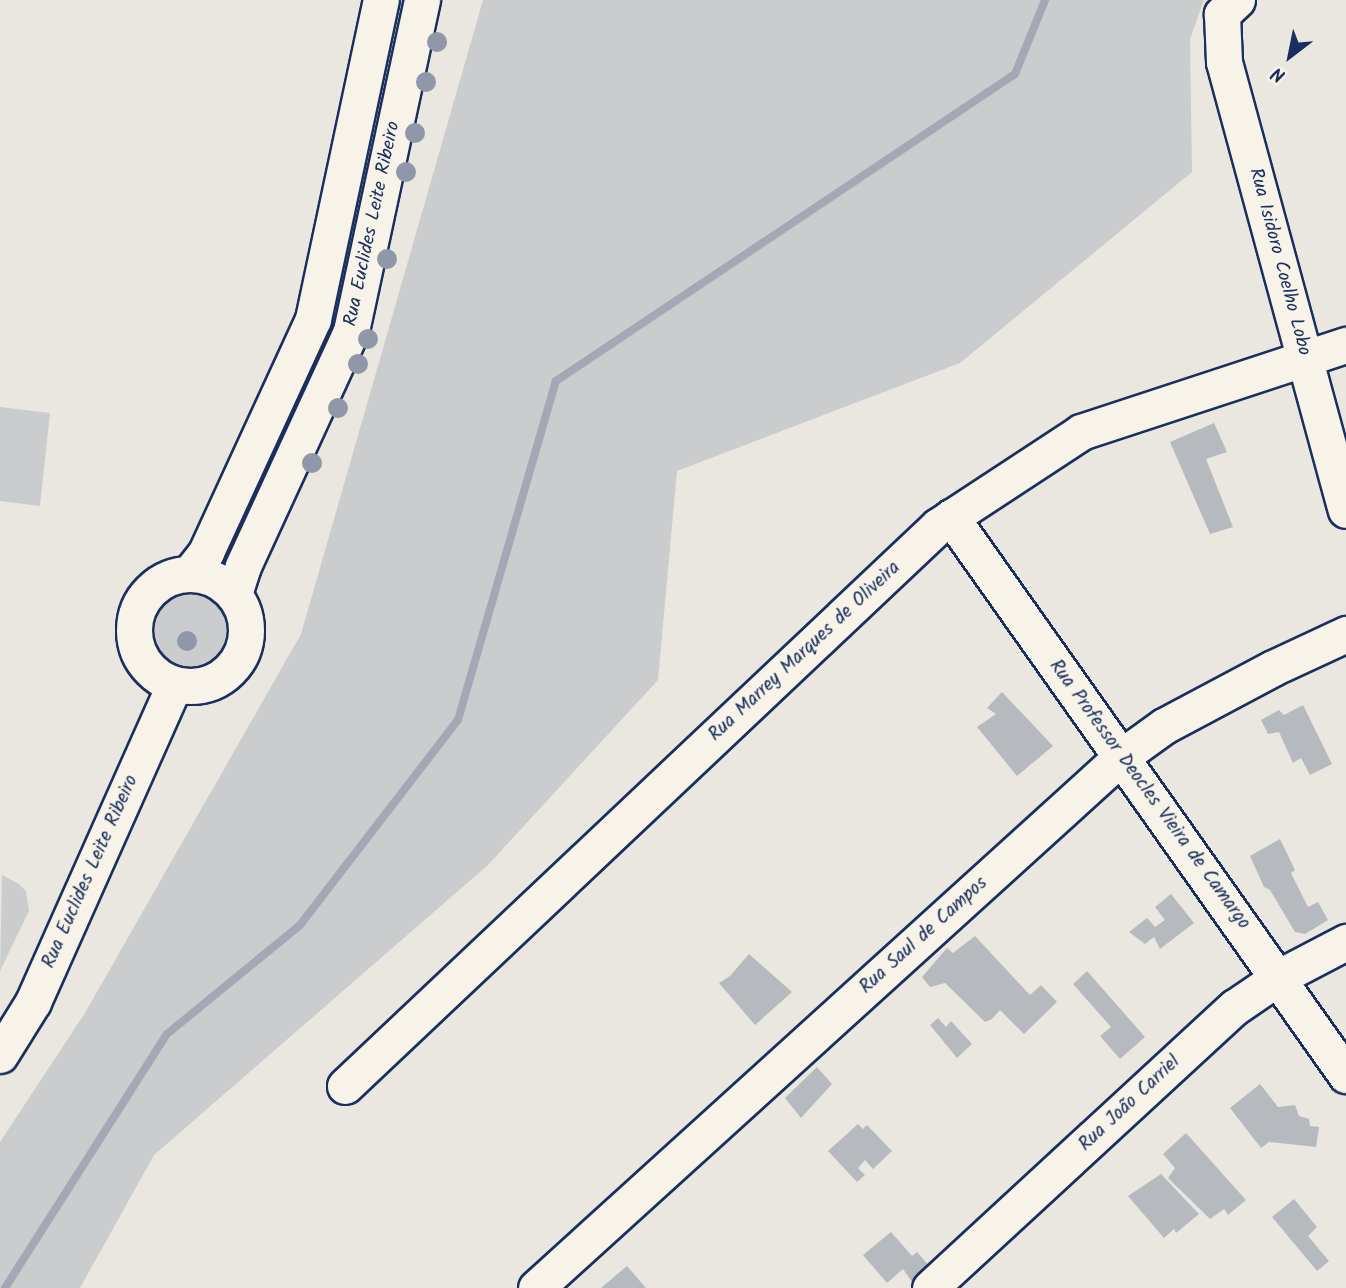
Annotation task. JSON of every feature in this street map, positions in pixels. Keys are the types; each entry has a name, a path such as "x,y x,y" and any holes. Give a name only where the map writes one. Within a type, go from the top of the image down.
{"street":[{"name":"Rua Euclides Leite Ribeiro","path":"189,574 206,552 313,318 381,0"},
{"name":"Rua Euclides Leite Ribeiro","path":"234,594 243,566 351,331 422,0"},
{"name":"Rua Isidoro Coelho Lobo","path":"1229,7 1224,62 1346,510"},
{"name":"Rua Marrey Marques de Oliveira","path":"345,1086 951,517 1081,432 1346,345"},
{"name":"Rua Professor Deocles Vieira de Camargo","path":"951,517 1346,1075"},
{"path":"189,574 219,581 234,594 244,612 247,633 242,653 231,670 215,682 195,687 174,685 155,675 140,658 134,637 135,614 144,596 159,582 189,574"},
{"name":"Rua Saul de Campos","path":"536,1288 1121,757 1164,726 1273,668 1346,634"},
{"name":"Rua Euclides Leite Ribeiro","path":"0,1055 33,1002 174,685"},
{"name":"Rua João Carriel","path":"930,1288 1235,1007 1279,977 1346,942"}],"shaded area":[{"path":"483,0 1204,0 1190,39 1192,172 960,363 677,471 658,680 488,865 154,1155 80,1288 0,1288 0,1142 85,1013 301,634"},
{"path":"0,407 50,413 40,506 0,501"},
{"path":"190,583 208,587 223,597 233,612 237,630 233,648 223,663 208,673 190,677 172,673 157,663 147,648 143,630 147,612 157,597 172,587"},
{"path":"2,875 26,891 29,911 0,971"}],"building":[{"path":"1214,423 1227,452 1206,459 1233,527 1210,534 1170,442"},
{"path":"1002,692 1053,746 1017,776 977,727 996,714 987,708"},
{"path":"1303,705 1332,764 1310,775 1301,758 1293,763 1279,732 1268,734 1261,720 1279,710 1284,715"},
{"path":"1280,839 1295,870 1291,873 1308,907 1318,902 1328,920 1305,934 1295,932 1270,890 1264,887 1250,856"},
{"path":"1171,894 1194,923 1160,949 1154,937 1145,944 1129,932 1147,918 1155,927 1165,920 1155,907"},
{"path":"975,936 1030,995 1041,985 1057,1002 1024,1034 1000,1010 985,1022 945,983 930,987 922,977 947,948 953,953"},
{"path":"749,954 792,992 755,1025 719,983 730,976"},
{"path":"1087,971 1145,1037 1120,1059 1100,1036 1111,1027 1073,984"},
{"path":"938,1018 946,1027 951,1021 972,1044 957,1058 930,1025"},
{"path":"817,1067 832,1084 801,1118 785,1098"},
{"path":"1260,1084 1278,1107 1295,1105 1299,1116 1309,1119 1310,1126 1319,1127 1316,1147 1269,1142 1261,1148 1230,1108"},
{"path":"858,1124 863,1129 867,1125 892,1151 873,1169 865,1160 858,1168 865,1175 857,1182 828,1151"},
{"path":"1186,1133 1246,1200 1228,1215 1224,1209 1210,1219 1168,1178 1175,1168 1163,1154"},
{"path":"1161,1174 1199,1214 1176,1233 1174,1229 1164,1238 1128,1196"},
{"path":"1294,1199 1317,1227 1308,1236 1329,1261 1317,1271 1272,1217"},
{"path":"891,1232 912,1256 917,1252 930,1267 912,1282 903,1269 887,1283 863,1255"},
{"path":"627,1266 646,1288 601,1288"}],"waterway":[{"path":"5,1288 167,1034 300,925 458,720 556,381 1015,74 1045,0"}]}
